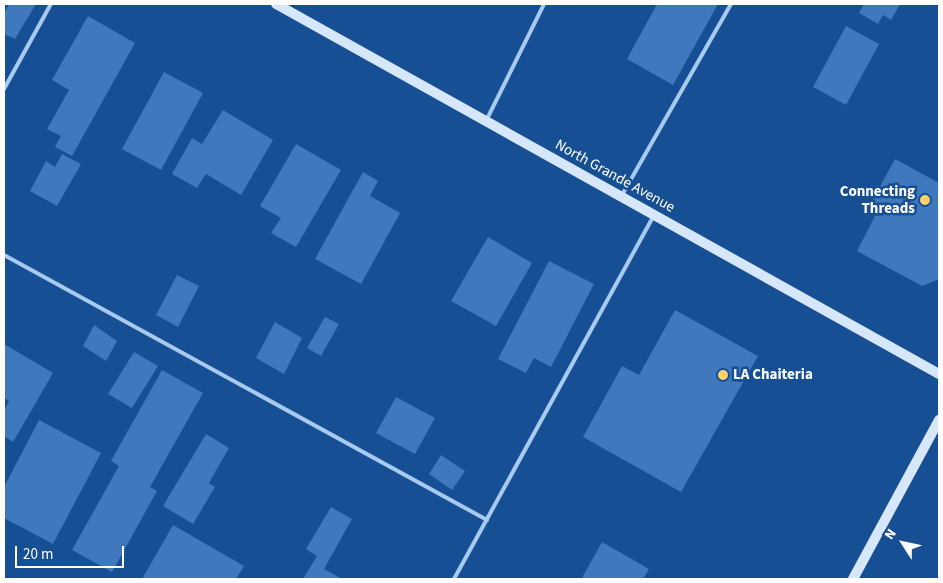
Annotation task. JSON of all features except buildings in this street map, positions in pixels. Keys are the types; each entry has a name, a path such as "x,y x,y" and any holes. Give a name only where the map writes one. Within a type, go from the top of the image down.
{"main road":[{"name":"North Grande Avenue","path":"276,4 939,374"},
{"path":"853,579 939,420"}],"lane":[{"path":"4,89 51,4"},
{"path":"486,121 544,4"},
{"path":"621,196 731,4"},
{"path":"454,579 654,215"},
{"path":"4,255 486,520"}],"place":[{"name":"Connecting Threads","path":"925,200"},
{"name":"LA Chaiteria","path":"723,375"}]}
